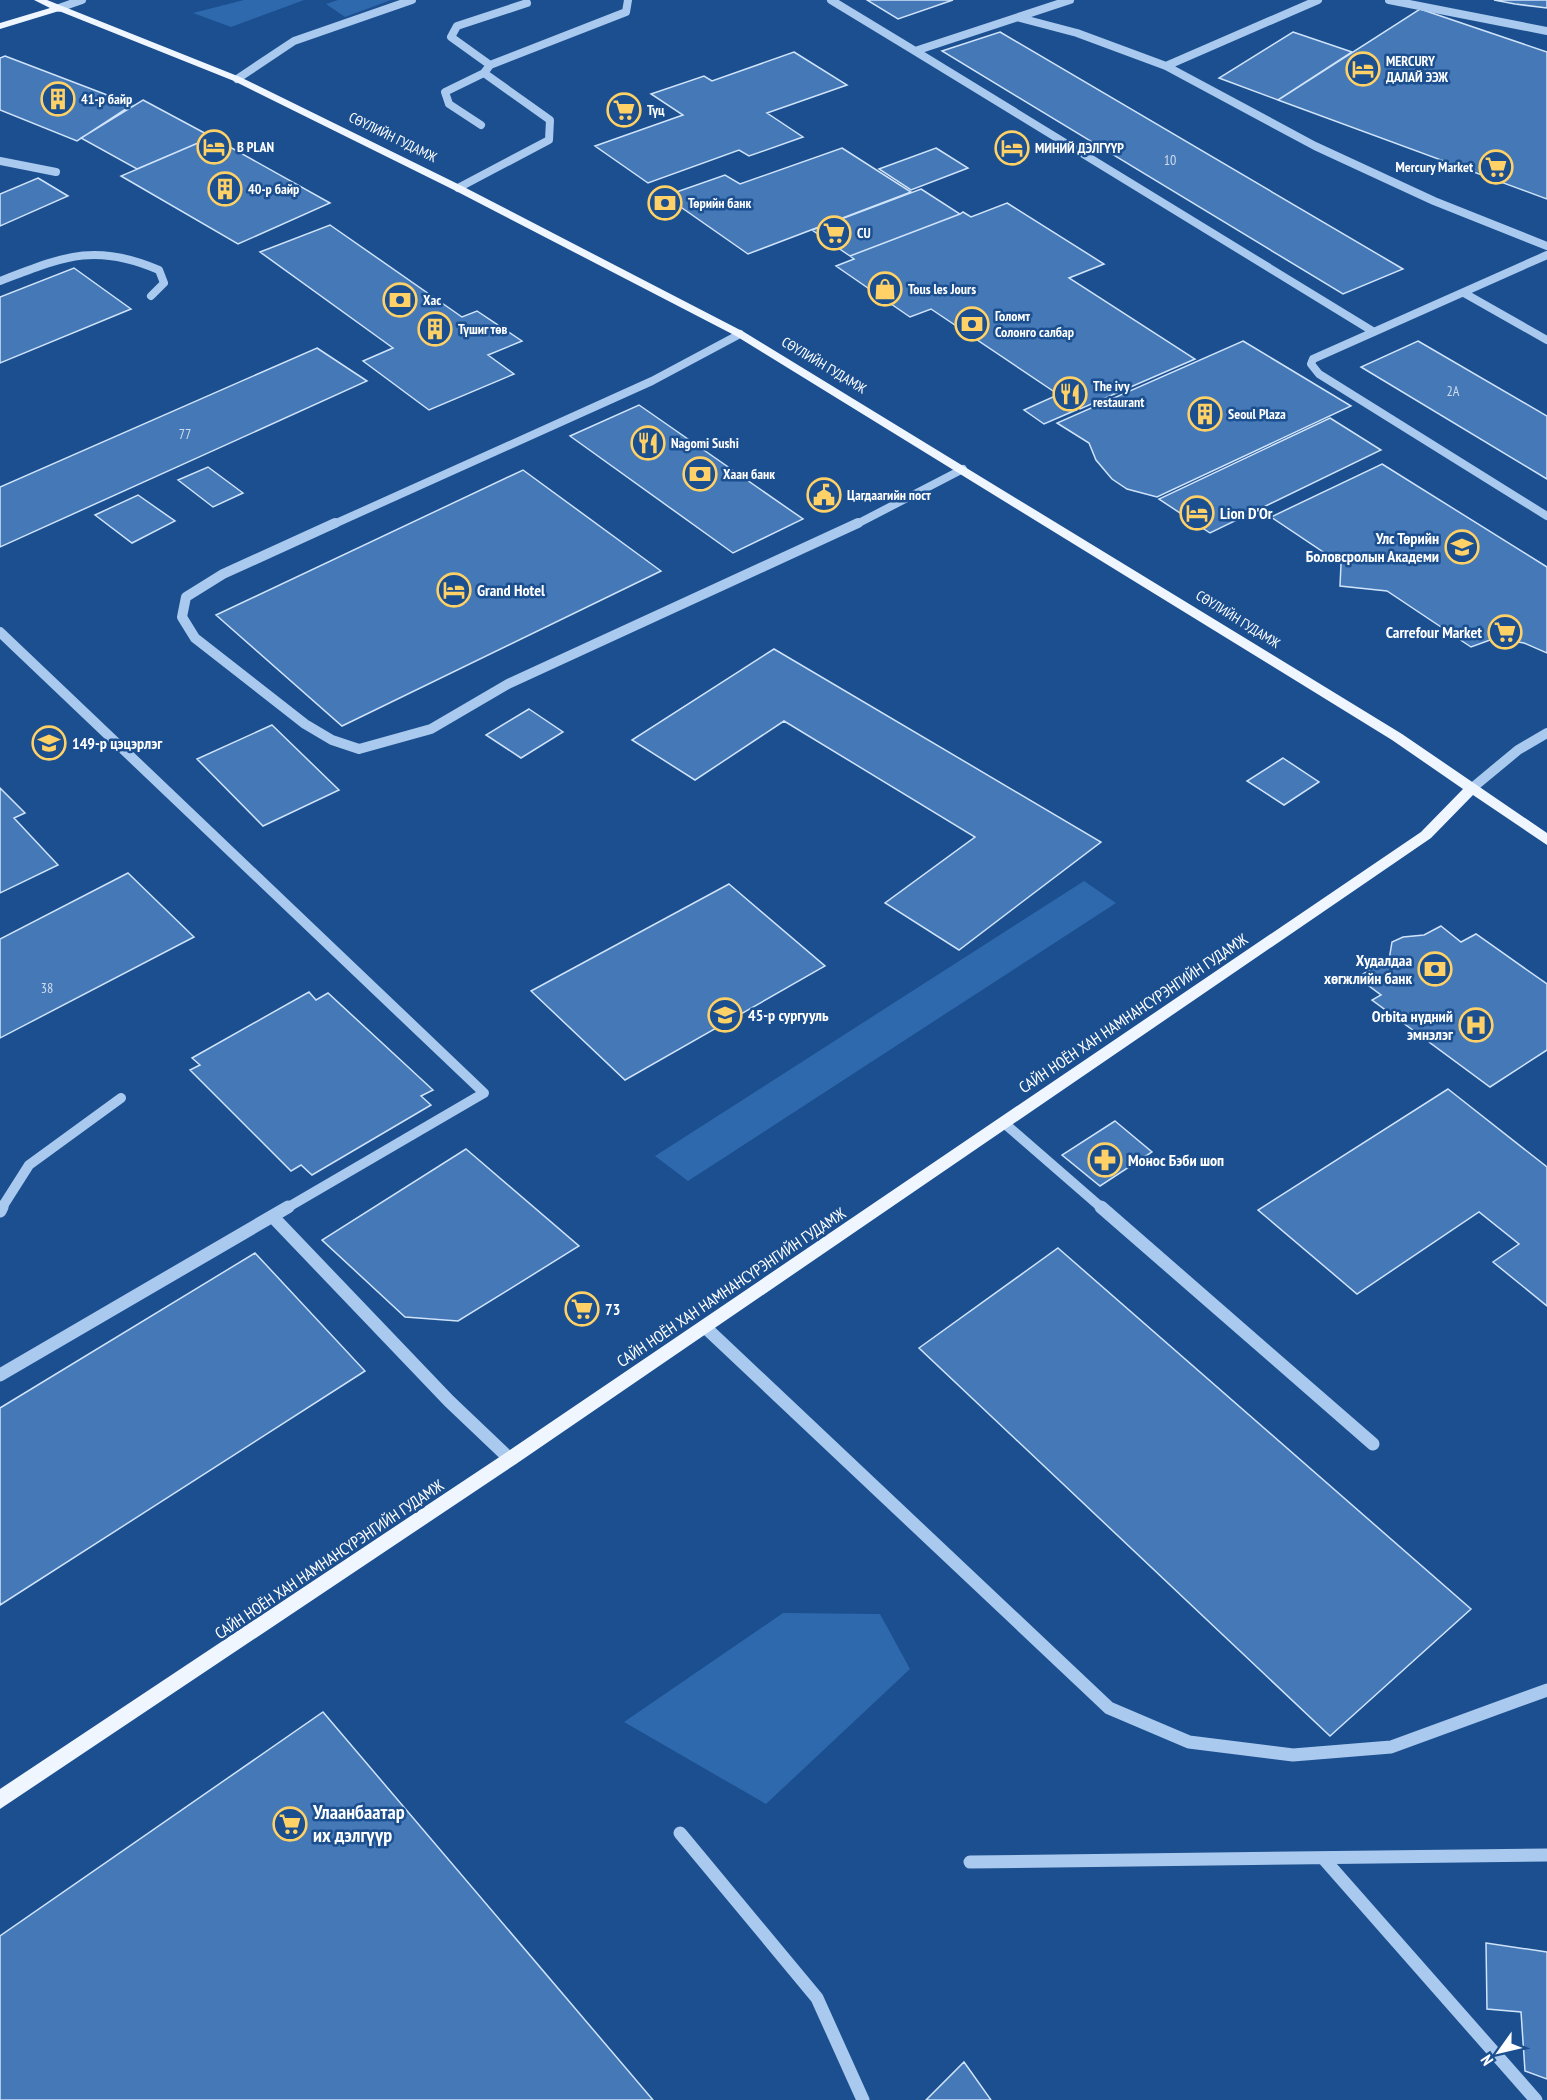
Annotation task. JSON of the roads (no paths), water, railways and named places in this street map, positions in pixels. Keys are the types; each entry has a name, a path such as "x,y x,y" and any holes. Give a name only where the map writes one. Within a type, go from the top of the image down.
{"main road":[{"name":"СӨҮЛИЙН ГУДАМЖ","path":"39,0 237,80 458,188 740,334 1397,737 1547,840"},
{"path":"0,27 59,8"},
{"name":"САЙН НОЁН ХАН НАМНАНСҮРЭНГИЙН ГУДАМЖ","path":"0,1800 510,1459 1426,835 1471,789"}],"street":[{"path":"59,8 82,0"},
{"path":"237,80 294,41 412,0"},
{"path":"481,125 448,104 445,92 484,73 490,65 626,12 628,0"},
{"path":"831,0 1374,333"},
{"path":"915,51 1070,0"},
{"path":"1166,66 1318,0"},
{"path":"1389,0 1547,31"},
{"path":"490,65 451,37 457,26 527,3"},
{"path":"1020,18 1077,33 1166,66 1315,146 1434,201 1547,246"},
{"path":"458,188 549,140 550,120 484,73"},
{"path":"0,160 56,172"},
{"path":"0,281 61,260 99,251 133,257 159,270 164,283 151,296"},
{"path":"1547,255 1313,358 1312,368 1547,516"},
{"path":"1464,292 1547,340"},
{"path":"740,334 652,381 223,574 186,597 182,617 195,638 305,724 332,740 358,749 430,729 508,684 853,526 963,469"},
{"path":"0,632 484,1093 274,1218 0,1375"},
{"path":"1471,789 1518,750 1547,733"},
{"path":"0,1211 29,1165 121,1098"},
{"path":"1004,1123 1373,1444"},
{"path":"274,1218 449,1401 510,1459"},
{"path":"705,1327 1109,1708 1189,1742 1293,1755 1391,1747 1547,1689"},
{"path":"680,1833 817,1998 863,2100"},
{"path":"970,1862 1547,1855"},
{"path":"1323,1858 1536,2100"}],"place":[{"name":"MERCURY ДАЛАЙ ЭЭЖ","path":"1363,69"},
{"name":"41-р байр","path":"58,99"},
{"name":"Түц","path":"624,110"},
{"name":"B PLAN","path":"214,147"},
{"name":"МИНИЙ ДЭЛГҮҮР","path":"1012,148"},
{"name":"Mercury Market","path":"1496,167"},
{"name":"40-р байр","path":"225,189"},
{"name":"Төрийн банк","path":"665,203"},
{"name":"CU","path":"834,233"},
{"name":"Tous les Jours","path":"885,289"},
{"name":"Хас","path":"400,300"},
{"name":"Голомт Солонго салбар","path":"972,324"},
{"name":"Түшиг төв","path":"435,329"},
{"name":"The ivy restaurant","path":"1070,394"},
{"name":"Seoul Plaza","path":"1205,414"},
{"name":"Nagomi Sushi","path":"648,443"},
{"name":"Хаан банк","path":"700,474"},
{"name":"Цагдаагийн пост","path":"824,495"},
{"name":"Lion D'Or","path":"1197,513"},
{"name":"Улс Төрийн Боловсролын Академи","path":"1462,547"},
{"name":"Grand Hotel","path":"454,590"},
{"name":"Carrefour Market","path":"1505,632"},
{"name":"149-р цэцэрлэг","path":"49,743"},
{"name":"Худалдаа хөгжлийн банк","path":"1435,969"},
{"name":"45-р сургууль","path":"725,1015"},
{"name":"Orbita нүдний эмнэлэг","path":"1476,1025"},
{"name":"Монос Бэби шоп","path":"1105,1160"},
{"name":"73","path":"582,1309"},
{"name":"Улаанбаатар их дэлгүүр","path":"290,1824"}]}
